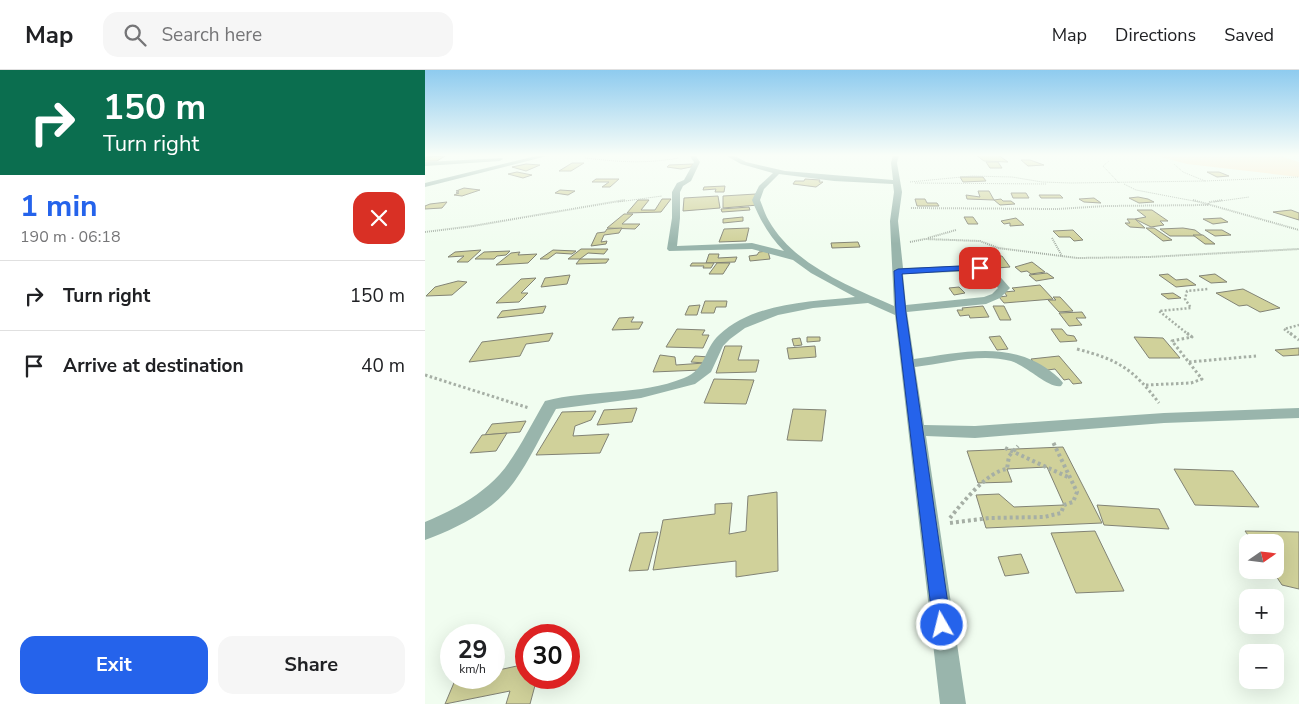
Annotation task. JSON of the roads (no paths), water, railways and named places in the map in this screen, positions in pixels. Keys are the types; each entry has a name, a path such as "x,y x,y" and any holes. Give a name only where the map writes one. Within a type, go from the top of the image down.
{"street":[{"path":"681,185 675,197 676,218 673,249 752,246 795,257 870,299 901,311 986,300 996,296 1003,288 993,274 980,268 898,271"},
{"path":"763,185 756,200 770,231 795,257"},
{"path":"897,185 895,208 896,245 901,311 953,704"},
{"path":"425,531 471,509 486,499 507,478 551,405 673,388 698,377 709,368 719,340 732,329 745,322 795,308 870,299"},
{"path":"908,364 978,356 1009,356 1024,361 1056,383"},
{"path":"917,430 975,432 1047,430 1164,418 1299,413"}]}
